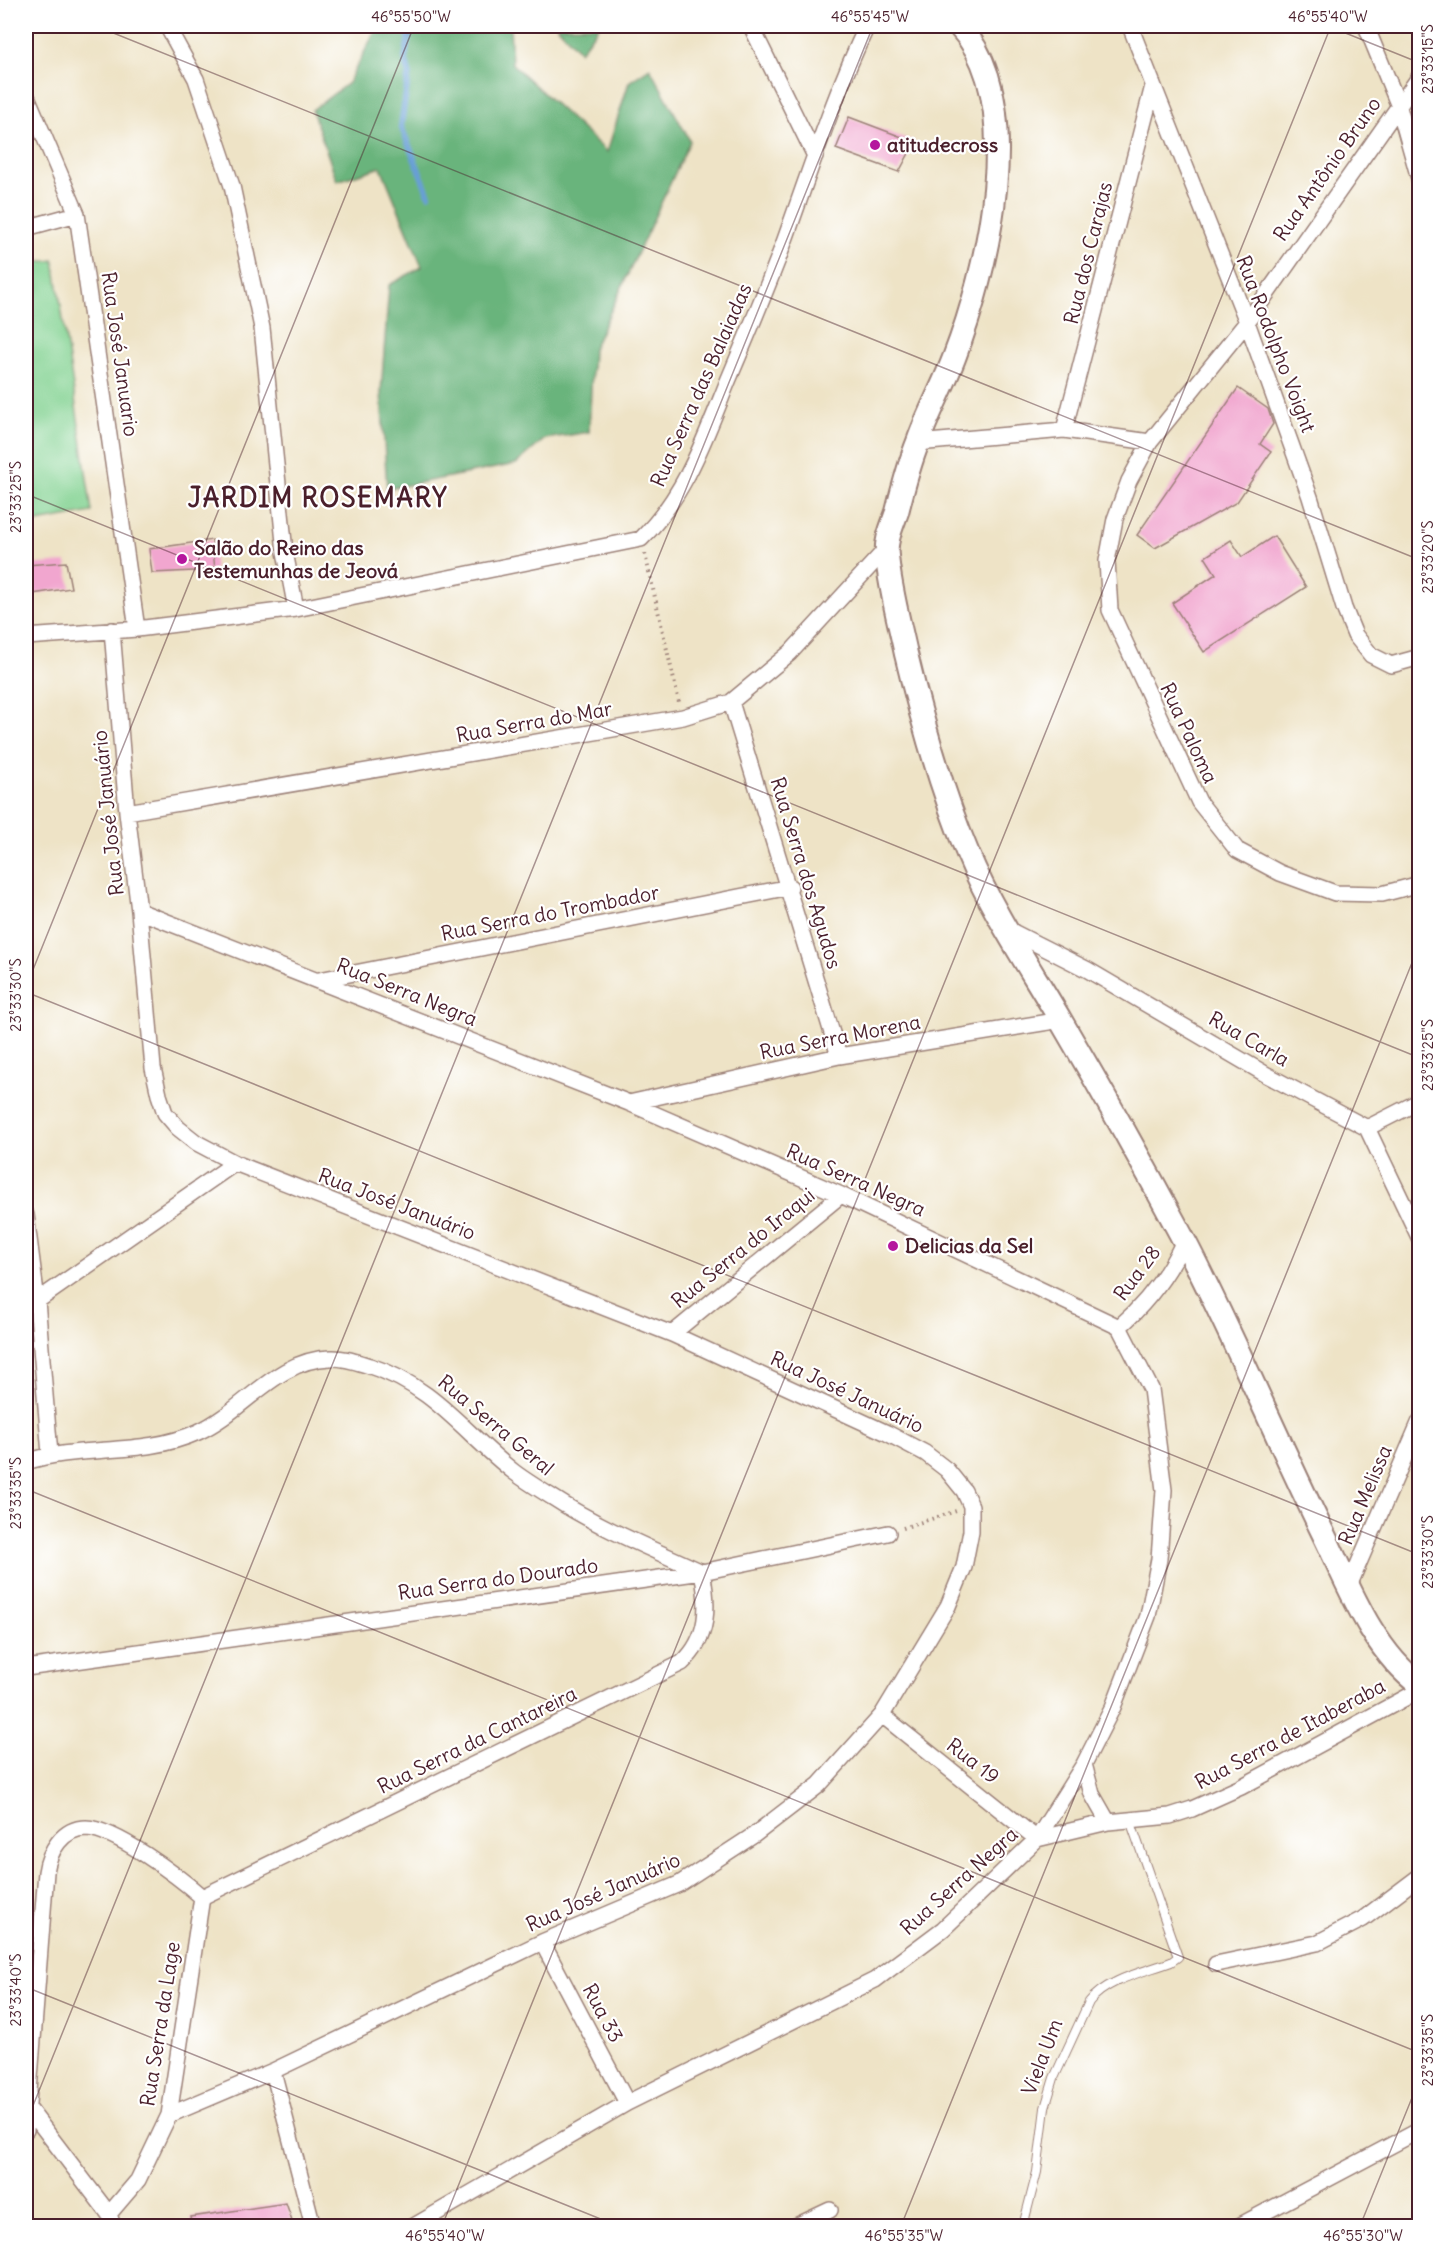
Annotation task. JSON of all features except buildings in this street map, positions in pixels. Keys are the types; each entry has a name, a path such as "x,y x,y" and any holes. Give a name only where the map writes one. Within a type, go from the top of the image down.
{"street":[{"path":"167,26 196,79 232,186 262,328 285,552 296,609"},
{"path":"751,26 814,156"},
{"name":"Rua Serra das Balaiadas","path":"641,539 661,520 681,489 778,260 814,156 851,59 867,26"},
{"path":"959,26 966,33 986,74 997,115 997,166 990,221 975,295 954,358 917,443 886,549 893,598 922,718 967,853 1002,926 1060,1020 1184,1241 1349,1586 1377,1637 1405,1674 1419,1687"},
{"name":"Rua Rodolpho Voight","path":"1130,26 1247,322 1310,497 1344,608 1355,635 1371,656 1391,665 1419,657"},
{"path":"1366,26 1398,104 1419,182"},
{"name":"Rua Antônio Bruno","path":"1150,442 1247,322 1419,76"},
{"name":"Rua dos Carajas","path":"1064,430 1153,86"},
{"name":"Rua José Januario","path":"26,94 77,214 137,629"},
{"path":"26,228 77,214"},
{"path":"917,443 1064,430 1150,442"},
{"name":"Rua Paloma","path":"1150,442 1129,481 1115,519 1107,561 1110,610 1199,802 1237,850 1280,873 1335,893 1382,894 1419,884"},
{"path":"26,637 137,629 296,609 641,539"},
{"name":"Rua Serra do Mar","path":"127,812 683,717 731,702 790,653 886,549"},
{"name":"Rua José Januário","path":"112,630 127,812 139,910 153,1068 165,1113 178,1128 197,1143 235,1163 672,1334 925,1453 947,1470 964,1491 971,1506 971,1531 964,1567 948,1606 882,1716 819,1785 754,1835 679,1884 542,1942 273,2071 169,2115"},
{"name":"Rua Serra dos Agudos","path":"731,702 790,887 839,1056"},
{"name":"Rua Serra do Trombador","path":"319,980 790,887"},
{"name":"Rua Serra Negra","path":"139,910 629,1103 841,1195 1119,1327 1151,1389 1164,1490 1159,1559 1148,1616 1134,1657 1084,1764 1037,1839 943,1929 875,1980 627,2103"},
{"name":"Rua Carla","path":"1002,926 1088,970 1267,1075 1367,1128"},
{"name":"Rua Serra Morena","path":"629,1103 839,1056 1060,1020"},
{"path":"1419,1101 1367,1128 1419,1239"},
{"path":"37,1301 235,1163"},
{"name":"Rua Serra do Iraqui","path":"672,1334 841,1195"},
{"path":"26,1215 37,1301 50,1454"},
{"name":"Rua 28","path":"1119,1327 1143,1306 1159,1285 1184,1241"},
{"name":"Rua Serra Geral","path":"26,1462 50,1454 154,1447 198,1432 231,1413 291,1367 308,1361 331,1358 351,1360 415,1384 443,1405 514,1472 554,1499 702,1572"},
{"name":"Rua Melissa","path":"1349,1586 1419,1421"},
{"name":"Rua Serra do Dourado","path":"26,1668 702,1572 888,1533"},
{"name":"Rua Serra da Cantareira","path":"202,1898 682,1663 699,1641 705,1625 707,1610 702,1572"},
{"name":"Rua Serra de Itaberaba","path":"1037,1839 1108,1822 1170,1816 1202,1805 1241,1787 1419,1687"},
{"name":"Rua 19","path":"882,1716 1037,1839"},
{"path":"1084,1764 1092,1794 1108,1822"},
{"path":"26,2130 46,1872 54,1847 76,1830 87,1828 102,1832 158,1863 202,1898"},
{"path":"1216,1964 1317,1943 1363,1919 1419,1876"},
{"name":"Rua Serra da Lage","path":"111,2220 138,2180 169,2115 202,1898"},
{"name":"Rua 33","path":"542,1942 627,2103"},
{"path":"273,2071 313,2226"},
{"path":"414,2226 627,2103"},
{"path":"27,2108 111,2220"},
{"path":"1239,2226 1419,2130"},
{"path":"796,2226 830,2210"}],"lane":[{"name":"Viela Um","path":"1023,2226 1037,2172 1043,2118 1051,2088 1078,2021 1097,1992 1177,1958 1177,1949 1130,1820"}],"path":[{"path":"641,539 683,717"},
{"path":"888,1533 971,1506"}],"green space":[{"path":"378,26 510,26 512,64 607,152 629,82 650,68 690,141 593,349 589,432 545,439 516,464 387,489 381,392 389,285 422,267 381,167 337,181 312,110 348,83"},
{"path":"557,26 599,26 580,52"},
{"path":"54,260 92,512 26,524 26,264"}],"waterway":[{"path":"411,26 405,58 409,72 401,126 429,195"}],"place":[{"name":"atitudecross","path":"875,145"},
{"name":"Salão do Reino das Testemunhas de Jeová","path":"182,559"},
{"name":"Delicias da Sel","path":"893,1246"}],"district":[{"name":"JARDIM ROSEMARY","path":"318,498"}]}
